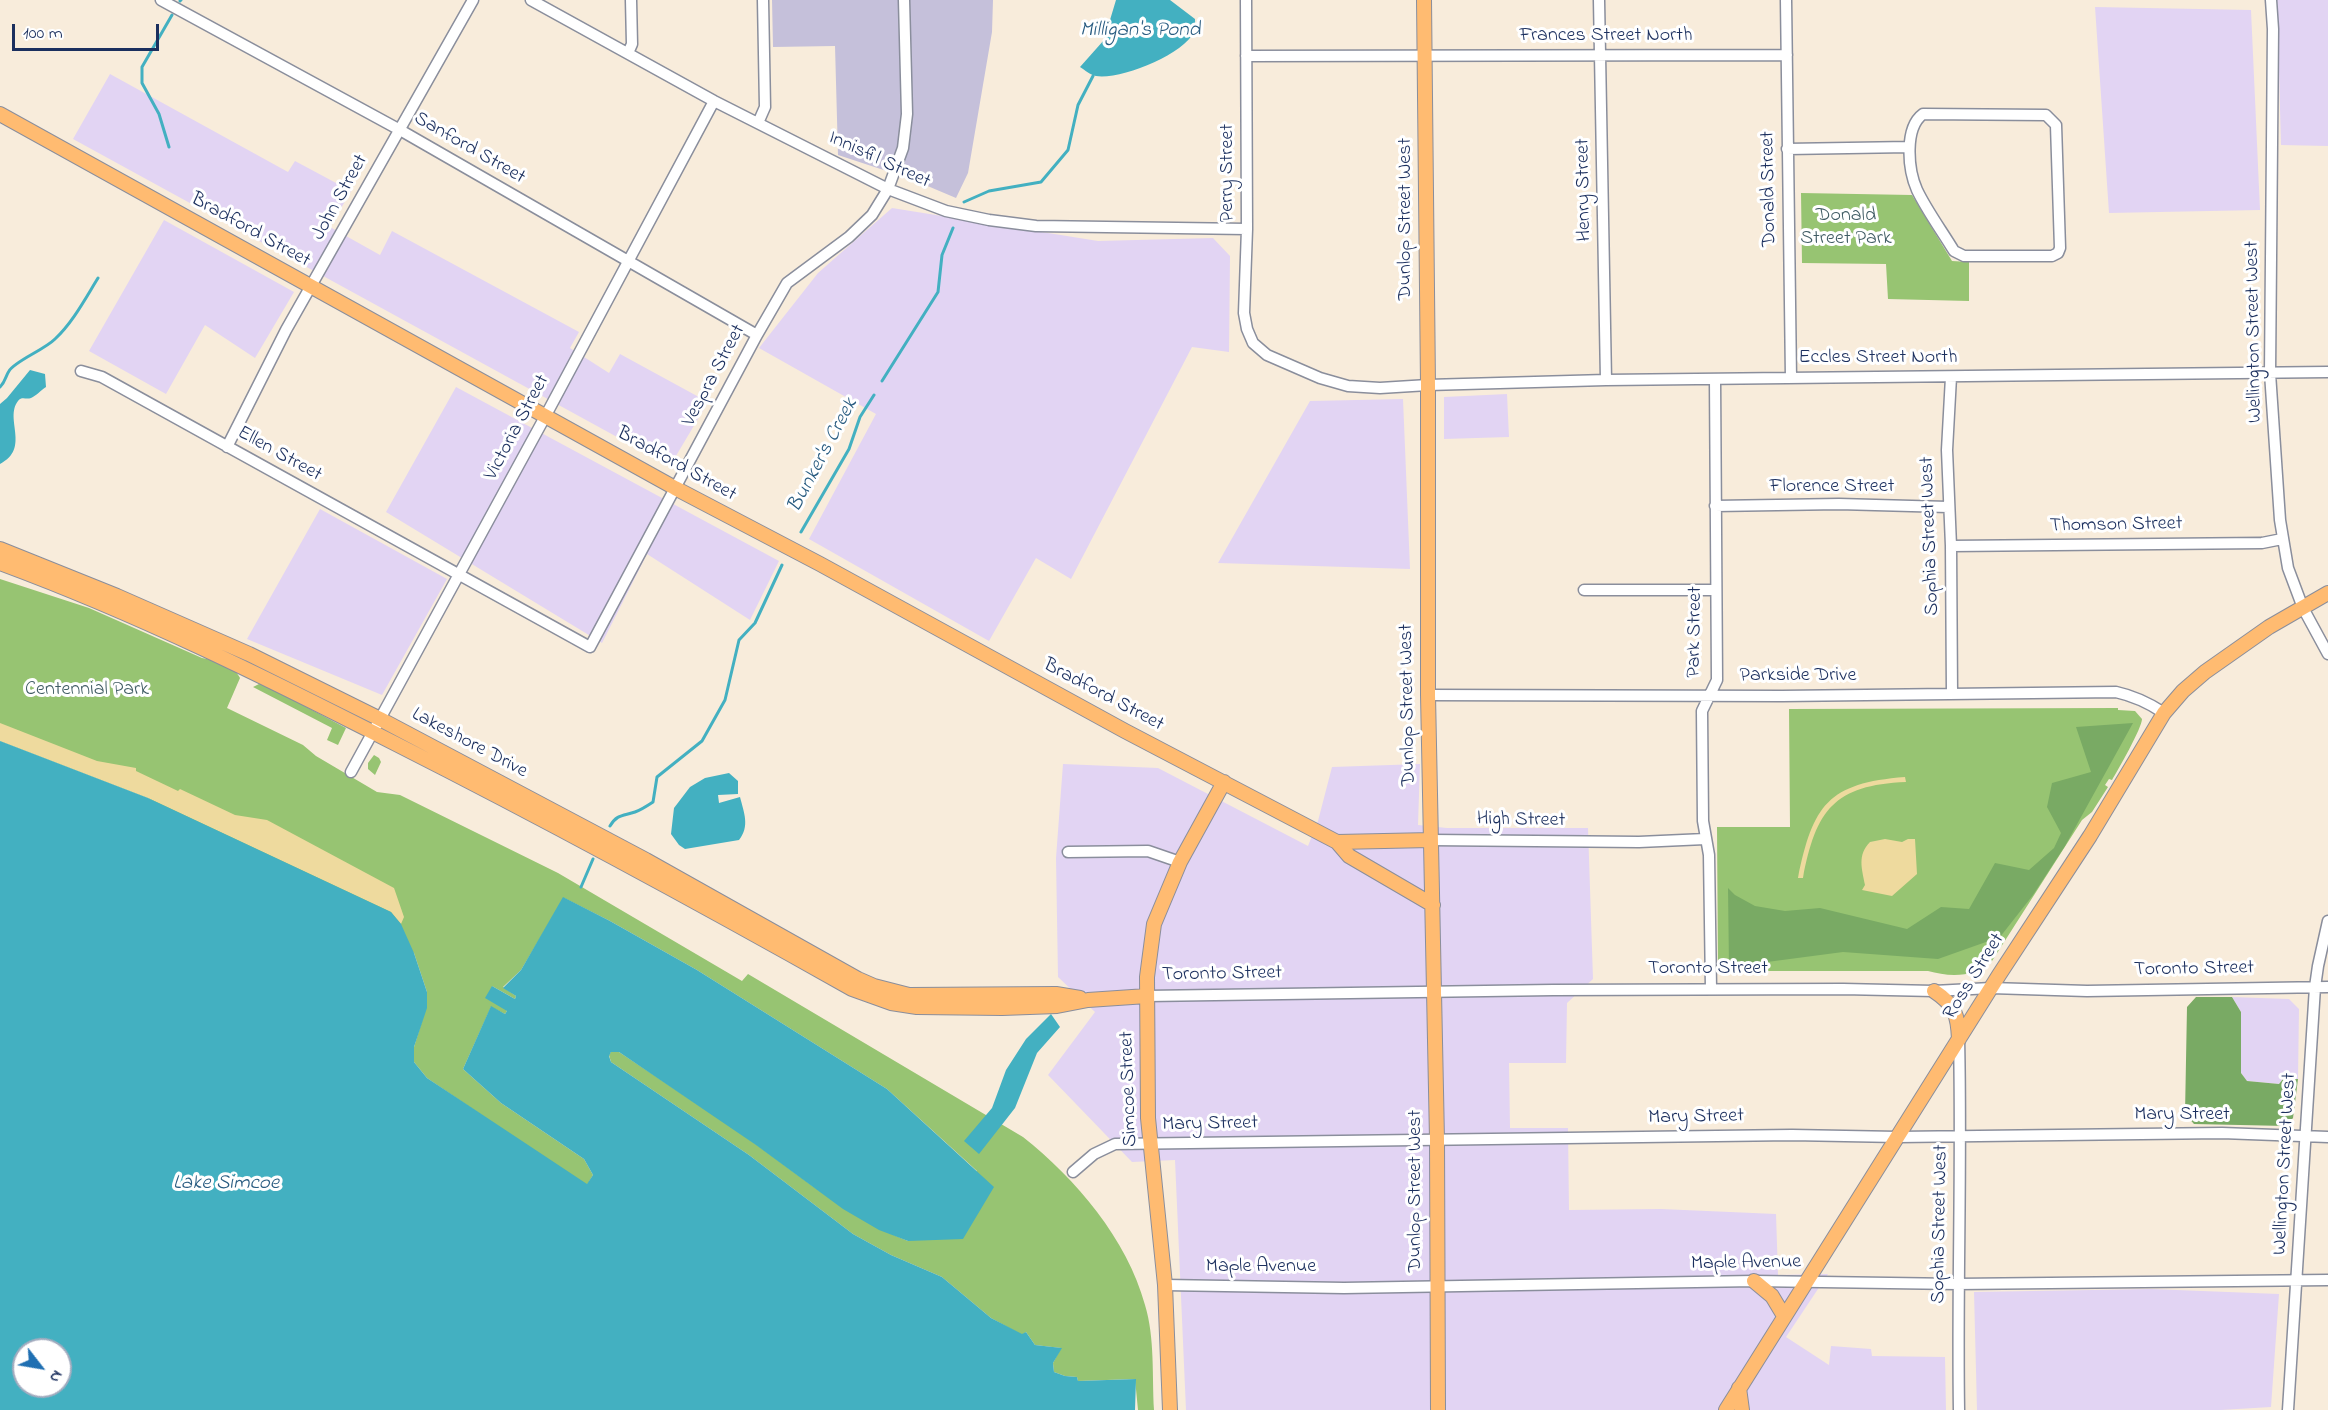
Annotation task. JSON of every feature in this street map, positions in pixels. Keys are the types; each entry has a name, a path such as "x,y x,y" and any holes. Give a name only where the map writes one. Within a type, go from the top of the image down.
{"main road":[{"name":"Dunlop Street West","path":"1424,0 1428,695 1437,1139 1438,1410"},
{"name":"Bradford Street","path":"0,114 675,488 820,564 1105,720 1337,842 1349,856 1433,905"},
{"name":"Lakeshore Drive","path":"0,549 117,596 239,650 380,719 656,866 776,932 842,972 907,1000"},
{"path":"0,563 69,588 169,631 373,732 525,809 852,989 907,1000"},
{"name":"Ross Street","path":"1726,1410 1991,988 2096,827 2164,713 2183,691 2205,672 2269,627 2328,594"},
{"name":"Simcoe Street","path":"1170,1410 1165,1285 1150,1144 1147,977 1154,924 1180,862 1224,782"},
{"name":"High Street","path":"1337,842 1431,840"},
{"path":"1934,991 1951,1004 1959,1024 1959,1039"},
{"name":"Toronto Street","path":"907,1000 1056,994 1088,1000 1147,996"},
{"path":"1754,1281 1772,1296 1784,1316"},
{"path":"1739,1388 1742,1410"}],"street":[{"name":"Sanford Street","path":"161,0 400,130 757,335"},
{"name":"John Street","path":"227,447 311,287 474,0"},
{"name":"Innisfil Street","path":"531,0 714,101 888,189 946,211 989,220 1036,225 1247,229"},
{"path":"628,53 632,44 631,0"},
{"path":"758,123 765,107 763,0"},
{"name":"Vespra Street","path":"459,574 590,647 787,283 849,237 872,215 888,189 903,148 907,114 904,0"},
{"name":"Perry Street","path":"1246,0 1247,229 1244,314 1253,343"},
{"name":"Henry Street","path":"1599,0 1606,380"},
{"name":"Donald Street","path":"1786,0 1791,378"},
{"name":"Wellington Street West","path":"2271,0 2273,29 2270,374 2282,539 2288,568 2303,608 2328,654"},
{"name":"Frances Street North","path":"1246,56 1787,55"},
{"name":"Victoria Street","path":"351,772 714,101"},
{"path":"1923,114 2046,115 2052,119 2056,125 2060,248 2058,253 2052,256 1959,255 1954,251 1916,188 1909,147 1912,128 1923,114"},
{"path":"1787,149 1909,147"},
{"name":"Eccles Street North","path":"1253,343 1280,362 1320,378 1348,386 1380,388 1606,380 2328,372"},
{"name":"Ellen Street","path":"81,371 102,377 459,574"},
{"name":"Sophia Street West","path":"1951,377 1947,450 1951,546 1952,694"},
{"name":"Park Street","path":"1711,989 1709,855 1705,839 1702,711 1717,680 1715,379"},
{"name":"Florence Street","path":"1715,507 1839,504 1948,507"},
{"name":"Thomson Street","path":"1951,546 2262,543 2282,539"},
{"path":"1584,590 1715,590"},
{"name":"Parkside Drive","path":"1428,695 1782,696 2116,692 2141,700 2164,713"},
{"name":"High Street","path":"1431,840 1639,842 1705,839"},
{"path":"1068,852 1148,851 1180,862"},
{"name":"Wellington Street West","path":"2289,1410 2316,987 2328,921"},
{"name":"Toronto Street","path":"1147,996 1434,991 1711,989 1934,991 1991,988 2087,991 2328,987"},
{"name":"Sophia Street West","path":"1959,1039 1961,1135 1957,1284 1959,1410"},
{"name":"Mary Street","path":"1073,1172 1094,1154 1115,1144 1792,1135 1898,1137 2222,1133 2328,1137"},
{"name":"Maple Avenue","path":"1165,1285 1344,1288 1754,1281 1957,1284 2328,1280"}],"shaded area":[{"path":"772,0 993,0 992,32 968,173 956,198 911,179 838,155 835,46 773,47"},
{"path":"2277,0 2328,0 2328,146 2281,145"},
{"path":"2095,7 2251,10 2260,210 2109,213"},
{"path":"110,74 288,172 295,161 351,191 330,227 380,255 392,231 579,332 570,348 609,373 620,354 708,402 670,466 73,139"},
{"path":"892,208 1098,241 1213,238 1230,256 1229,352 1192,347 1071,579 1036,558 989,641 809,539 876,414 759,348 818,273"},
{"path":"164,220 294,292 255,358 205,325 166,394 89,351"},
{"path":"456,387 779,561 750,620 647,554 602,643 386,512"},
{"path":"1507,394 1509,437 1444,439 1444,397"},
{"path":"1403,399 1410,569 1218,563 1310,401"},
{"path":"320,509 447,579 382,695 247,639"},
{"path":"1063,764 1158,768 1308,846 1318,821 1332,767 1420,764 1418,825 1447,828 1588,828 1593,979 1567,1003 1566,1063 1509,1063 1510,1128 1568,1128 1569,1210 1661,1209 1776,1214 1778,1275 1828,1274 1786,1337 1829,1365 1831,1346 1871,1349 1872,1356 1945,1357 1946,1410 1186,1410 1175,1160 1132,1162 1048,1075 1095,1012 1058,977 1056,858"},
{"path":"2232,997 2289,999 2299,1009 2298,1079 2283,1079 2279,1084 2247,1081 2241,1073 2241,1012"},
{"path":"2151,1289 2279,1294 2271,1407 2221,1410 1977,1410 1974,1292"}],"green space":[{"name":"Donald Street Park","path":"1801,193 1912,195 1952,261 1969,262 1969,301 1888,299 1886,264 1802,263"},
{"name":"Centennial Park","path":"0,579 89,608 202,658 229,666 240,678 227,708 303,745 316,756 377,792 400,795 558,873 742,981 748,974 1023,1137 1080,1191 1097,1212 1126,1257 1137,1281 1148,1318 1152,1344 1154,1410 1138,1410 1135,1379 1078,1381 1077,1377 1054,1372 1053,1363 1061,1348 1035,1345 1026,1332 1022,1335 991,1318 942,1277 891,1255 853,1234 749,1155 611,1062 609,1055 611,1052 619,1052 740,1133 848,1210 908,1241 977,1171 887,1089 697,970 564,898 521,970 503,987 516,996 515,999 492,986 507,1011 505,1014 491,1007 463,1069 501,1103 584,1159 593,1175 587,1185 427,1078 414,1062 414,1047 426,1008 427,992 414,953 148,798 0,741"},
{"path":"263,684 346,728 338,745 327,740 332,728 253,687"},
{"path":"2118,708 2118,710 2135,711 2142,719 2129,749 2112,780 2109,779 2105,785 2108,787 2092,812 2082,820 1992,961 1985,967 1962,975 1928,971 1733,971 1721,975 1718,969 1717,827 1790,827 1789,709"},
{"path":"2133,723 2065,846 2033,895 2000,937 1938,959 1843,952 1729,967 1728,888 1735,895 1755,906 1785,911 1820,908 1907,929 1941,907 1969,909 1995,863 2029,870 2054,848 2061,833 2047,807 2052,783 2091,772 2076,727"},
{"path":"374,755 381,762 375,775 368,769 368,763"},
{"path":"2196,997 2232,997 2241,1012 2241,1073 2247,1081 2279,1084 2283,1079 2298,1079 2293,1118 2286,1126 2194,1124 2185,1114 2187,1007"}],"sand":[{"path":"0,723 97,761 136,768 136,771 178,791 180,789 235,815 267,820 394,888 404,917 401,924 391,912 148,798 0,741"},
{"path":"1905,777 1906,782 1881,784 1861,789 1845,796 1832,806 1814,835 1803,878 1798,878 1810,832 1828,802 1841,792 1858,785"},
{"path":"1885,839 1902,842 1915,839 1917,874 1892,896 1862,890 1865,885 1861,862 1863,852 1870,842"}],"water":[{"name":"Milligan's Pond","path":"1116,0 1170,0 1195,19 1195,30 1188,41 1150,64 1120,74 1107,76 1090,74 1080,67 1104,40"},
{"path":"30,370 45,374 46,387 33,397 18,401 14,408 16,442 14,450 0,464 0,404"},
{"name":"Lake Simcoe","path":"0,741 148,798 391,912 401,924 427,992 427,1008 414,1047 414,1062 427,1078 587,1184 593,1175 584,1159 501,1103 463,1069 491,1006 505,1014 507,1011 485,998 492,986 515,999 516,996 503,988 521,970 563,897 697,970 887,1089 994,1187 963,1239 908,1241 879,1230 843,1209 756,1145 619,1052 611,1052 609,1056 611,1062 749,1155 853,1234 891,1255 942,1277 991,1318 1022,1334 1026,1332 1035,1345 1062,1348 1053,1363 1054,1372 1077,1377 1078,1381 1136,1379 1135,1410 0,1410"},
{"path":"729,773 738,781 738,794 718,795 719,803 740,797 745,819 742,835 739,840 685,849 671,834 674,808 690,787 705,778"},
{"path":"1051,1014 1060,1027 1037,1053 1015,1108 979,1154 964,1141 992,1108 1006,1070 1026,1039"}],"waterway":[{"path":"169,147 159,114 142,83 142,67 172,15"},
{"name":"Bunker's Creek","path":"964,202 989,191 1041,182 1068,150 1078,105 1093,76"},
{"name":"Bunker's Creek","path":"882,381 938,292 942,255 953,228"},
{"path":"0,387 12,367 50,343 61,332 98,278"},
{"name":"Bunker's Creek","path":"801,532 849,449 860,417 874,395"},
{"name":"Bunker's Creek","path":"610,826 618,817 637,811 653,802 657,777 702,741 725,700 739,640 755,623 782,565"},
{"name":"Bunker's Creek","path":"581,887 593,859"}]}
